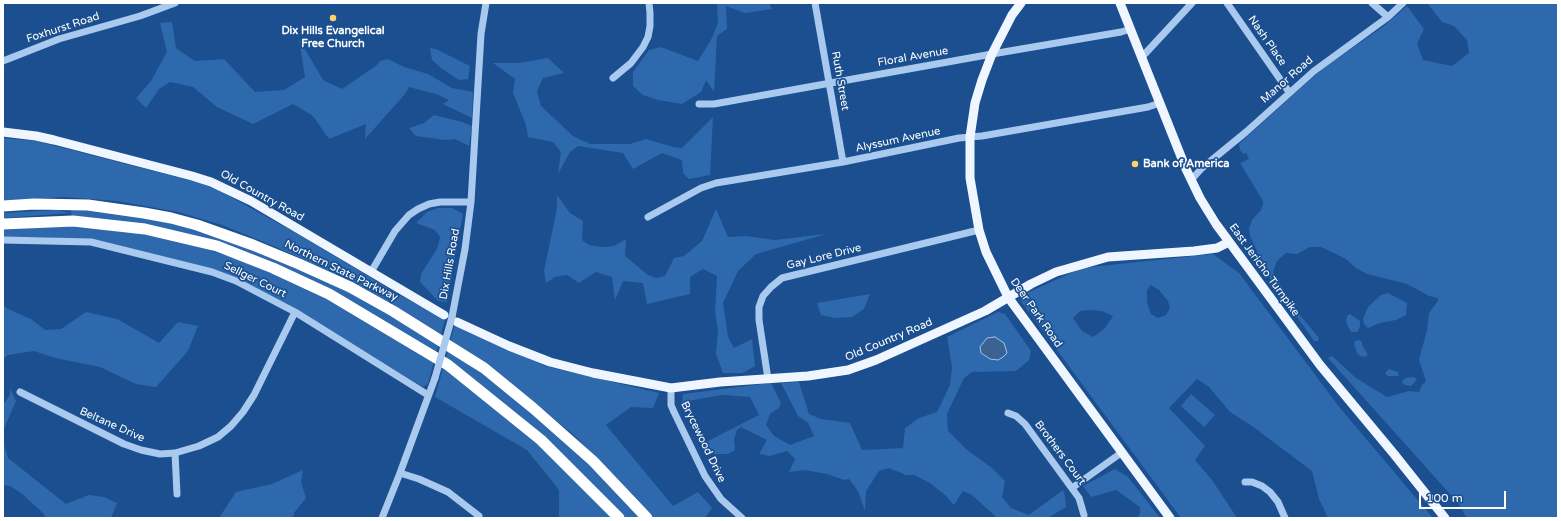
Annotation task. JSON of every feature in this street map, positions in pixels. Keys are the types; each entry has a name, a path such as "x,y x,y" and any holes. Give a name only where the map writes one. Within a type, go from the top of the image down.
{"highway":[{"name":"Northern State Parkway","path":"3,206 34,204 88,205 171,218 197,225 253,245 350,287 394,311 484,368 533,408 593,461 647,518"},
{"path":"3,224 73,220 145,229 217,246 273,268 322,290 448,365 542,440 619,518"}],"main road":[{"name":"Deer Park Road","path":"1021,3 1012,15 992,54 977,99 970,137 970,178 979,230 986,252 1008,297 1170,518"},
{"name":"East Jericho Turnpike","path":"1120,3 1191,180 1212,218 1320,365 1445,518"},
{"name":"Old Country Road","path":"3,132 54,140 211,182 251,201 444,315"},
{"name":"Old Country Road","path":"457,322 509,346 550,362 593,373 671,388 815,375 848,370 876,360 985,311 1042,278 1087,262 1108,257 1217,248 1229,242"}],"street":[{"name":"Foxhurst Road","path":"3,60 59,40 140,16 175,3"},
{"name":"Dix Hills Road","path":"382,518 400,473 434,378 456,295 465,249 471,202 481,41 486,3"},
{"path":"613,78 631,63 643,47 648,37 650,26 649,3"},
{"name":"Ruth Street","path":"815,3 842,162"},
{"path":"1142,57 1192,3"},
{"name":"Nash Place","path":"1227,3 1289,92"},
{"path":"1372,3 1388,18"},
{"name":"Manor Road","path":"1191,180 1202,168 1246,132 1289,92 1339,52 1388,18 1403,3"},
{"name":"Floral Avenue","path":"699,104 714,104 1131,29"},
{"name":"Alyssum Avenue","path":"648,217 701,188 716,183 842,162 959,138 1148,107 1160,103"},
{"path":"371,272 395,231 409,215 429,204 440,202 471,202"},
{"name":"Gay Lore Drive","path":"768,379 759,320 759,307 763,296 782,278 979,230"},
{"name":"Sellger Court","path":"3,240 91,242 204,270 236,281 295,312 428,395"},
{"name":"Beltane Drive","path":"20,392 124,444 141,450 160,454 175,453 199,446 218,437 232,426 254,395 295,312"},
{"name":"Brycewood Drive","path":"671,388 671,405 705,476 721,499 742,518"},
{"name":"Brothers Court","path":"1008,413 1016,416 1025,424 1079,498 1084,514"},
{"path":"1072,488 1121,452"},
{"path":"175,453 177,494"},
{"path":"400,473 419,479 448,492 479,516"},
{"path":"1245,482 1252,482 1262,486 1270,492 1278,502 1285,518"}],"shaded area":[{"path":"717,3 769,3 772,9 745,13 726,6 727,29 717,36 714,92 706,80 701,92 682,104 658,100 643,95 633,86 633,72 649,50 661,47 698,61 712,38 718,23"},
{"path":"1427,3 1558,3 1558,518 1467,518 1458,503 1328,358 1332,356 1356,378 1387,397 1409,391 1419,392 1422,385 1426,381 1419,360 1427,330 1429,313 1438,301 1438,298 1429,296 1407,284 1367,274 1356,268 1346,259 1321,247 1310,247 1297,254 1286,253 1277,261 1273,272 1294,308 1319,338 1318,341 1314,341 1269,277 1250,236 1249,229 1252,220 1261,210 1263,201 1240,163 1249,159 1246,153 1243,154 1240,150 1239,144 1325,67 1384,26 1407,6 1424,29 1417,44 1423,60 1452,66 1469,53 1467,40 1454,26 1442,22"},
{"path":"172,22 176,48 195,61 224,59 255,92 284,90 305,77 299,39 323,80 342,89 377,65 380,61 388,59 404,67 428,74 452,88 473,92 472,118 443,104 449,100 436,94 409,87 405,94 365,139 366,124 329,139 313,116 293,104 253,124 217,107 193,87 170,82 159,89 146,108 136,98 151,81 167,52 160,23"},
{"path":"430,48 436,49 470,66 468,79 459,80 441,68 432,60"},
{"path":"548,58 564,73 543,78 537,91 541,106 573,136 590,144 630,144 646,139 673,147 682,148 713,117 710,175 689,179 683,173 682,160 662,153 633,169 623,153 578,146 570,152 558,174 561,152 553,142 528,137 526,125 513,93 515,79 493,63 519,63"},
{"path":"434,115 472,126 469,146 455,139 445,140 416,136 409,128 424,123"},
{"path":"3,138 36,141 200,183 218,190 296,233 398,294 445,320 440,337 341,277 276,247 222,225 178,212 117,201 65,197 3,201"},
{"path":"557,195 570,213 583,221 582,240 589,245 602,247 614,246 626,239 625,256 648,275 656,278 665,276 674,258 684,256 702,241 716,209 728,237 746,236 775,240 826,234 756,254 738,271 723,303 728,337 734,348 752,339 755,366 743,373 723,373 716,354 718,330 715,312 717,276 703,269 690,277 690,294 647,304 643,283 623,281 615,300 612,277 596,272 579,283 567,275 555,277 546,283 544,271 557,208"},
{"path":"438,208 452,208 463,214 447,302 438,301 420,282 421,274 437,249 440,237 435,230 416,223 427,212"},
{"path":"71,209 112,211 186,227 250,249 299,269 360,297 439,343 436,354 249,253 72,218"},
{"path":"57,210 71,213 3,218 3,213"},
{"path":"64,226 130,232 177,240 238,259 305,286 434,361 428,384 423,387 312,320 209,268 105,242 81,239 37,237 3,238 3,230"},
{"path":"1213,254 1239,273 1340,408 1433,518 1328,518 1319,499 1312,471 1252,426 1230,412 1209,387 1197,379 1169,408 1205,446 1195,460 1212,480 1237,518 1181,518 1020,300 1029,292 1082,268","holes":["1151,285 1159,290 1168,301 1170,308 1166,315 1158,318 1151,314 1147,302 1147,290","1080,311 1102,311 1113,316 1105,328 1093,337 1082,331 1073,318"]},
{"path":"1388,293 1407,303 1406,315 1396,320 1380,323 1368,328 1364,324 1363,319 1368,307 1381,295"},
{"path":"870,294 864,309 852,317 835,318 821,315 817,303"},
{"path":"3,305 8,309 31,319 45,330 61,329 86,312 117,319 159,343 178,322 198,326 188,351 156,387 136,384 100,367 55,358 34,351 8,355 3,359"},
{"path":"998,312 1005,314 1031,351 1029,360 1016,371 972,372 964,378 947,414 948,431 967,450 991,467 1005,481 1002,497 1011,508 1029,515 1063,490 1066,507 1050,518 994,518 995,516 972,495 963,491 954,505 945,495 930,483 914,475 906,475 889,468 879,471 866,491 865,511 858,491 849,479 844,480 827,474 805,470 789,472 795,459 787,451 770,456 759,454 767,440 741,427 737,430 734,439 735,450 728,454 712,454 704,443 759,415 750,397 722,395 682,402 683,394 771,383 781,403 779,408 770,414 766,425 774,436 790,445 814,436 808,423 798,416 781,383 799,382 809,414 821,419 850,423 862,450 903,448 905,428 919,418 937,412 950,385 952,367 947,337"},
{"path":"1350,314 1360,321 1360,327 1357,332 1351,332 1346,322 1347,316"},
{"path":"455,325 545,366 659,393 653,408 631,407 606,425 673,506 698,492 712,508 705,518 654,518 575,436 509,383 450,342"},
{"path":"995,337 1004,343 1007,353 998,360 990,359 981,353 980,347 987,338"},
{"path":"1359,340 1362,342 1362,345 1368,355 1364,357 1357,353 1354,344 1355,341"},
{"path":"448,350 506,391 613,485 642,518 623,518 446,358"},
{"path":"443,368 546,450 612,518 559,518 559,490 527,450 435,397"},
{"path":"1389,369 1398,372 1399,376 1388,376 1385,373"},
{"path":"1413,377 1417,379 1411,386 1402,383 1406,378"},
{"path":"10,389 16,401 3,431 3,405 10,395"},
{"path":"1191,394 1215,415 1204,427 1181,406"},
{"path":"3,441 8,458 66,504 89,495 104,497 117,503 111,518 46,518 43,513 21,493 10,486 3,485"},
{"path":"1115,469 1128,477 1160,518 1137,518 1140,514 1140,507 1116,490 1091,497 1083,486"},
{"path":"303,470 301,482 306,498 294,513 293,518 219,518 236,492 272,484"}],"place":[{"name":"Dix Hills Evangelical Free Church","path":"333,18"},
{"name":"Bank of America","path":"1135,164"}]}
